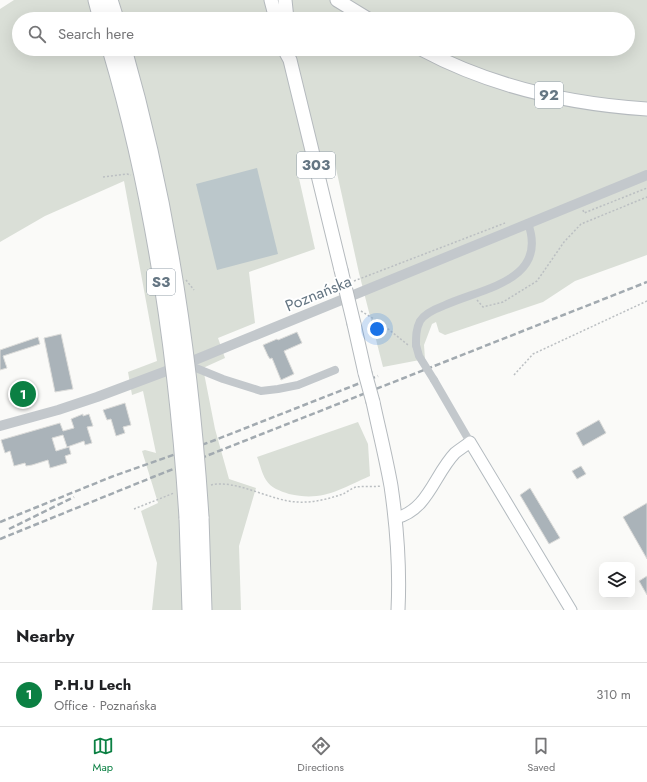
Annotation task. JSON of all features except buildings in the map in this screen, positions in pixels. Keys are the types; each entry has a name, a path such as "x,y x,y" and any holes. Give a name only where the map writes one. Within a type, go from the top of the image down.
{"highway":[{"path":"96,0 99,12"},
{"path":"110,0 114,12"},
{"name":"S3","path":"112,56 132,134 147,204 164,297 181,433 194,518 204,610"},
{"name":"S3","path":"126,56 141,113 161,202 178,295 190,386 194,518 190,610"}],"main road":[{"path":"271,0 274,12"},
{"path":"337,0 357,12"},
{"name":"303","path":"289,56 373,402 391,484 396,518"},
{"name":"92","path":"437,56 464,68 511,85 536,92 601,105 647,109"},
{"path":"398,610 399,575 396,518 405,516 415,509 424,499 455,454 470,442 571,610"}],"street":[{"name":"Poznańska","path":"0,426 58,410 185,364 646,175"},
{"path":"470,442 419,356 416,345 416,331 421,320 430,312 509,280 525,267 531,253 532,240 528,223"},
{"path":"185,364 223,379 261,391 298,385 335,370"}],"path":[{"path":"472,295 483,307 503,302 537,281 564,242 581,224 647,197"},
{"path":"514,375 533,354 647,301"},
{"path":"264,495 295,502 312,503 338,496 355,487 391,484"}],"shaded area":[{"path":"14,0 647,0 647,255 575,281 543,302 445,335 439,332 436,322 432,324 424,345 425,359 383,367 359,273 335,164 298,174 315,249 249,272 255,323 218,338 225,358 203,368 215,429 229,479 256,488 239,546 241,610 152,610 157,563 141,511 158,503 142,451 145,450 156,453 143,391 132,395 128,372 157,361 124,181 45,216 0,242 0,9"},
{"path":"257,168 278,254 217,270 196,184"},
{"path":"358,422 368,444 370,476 331,493 301,496 289,494 273,487 268,483 263,475 257,457"}],"railway":[{"path":"0,539 647,282"},
{"path":"0,522 111,477 210,442 378,376"},
{"path":"9,529 74,497"}],"place":[{"name":"P.H.U Lech","path":"23,394"}]}
